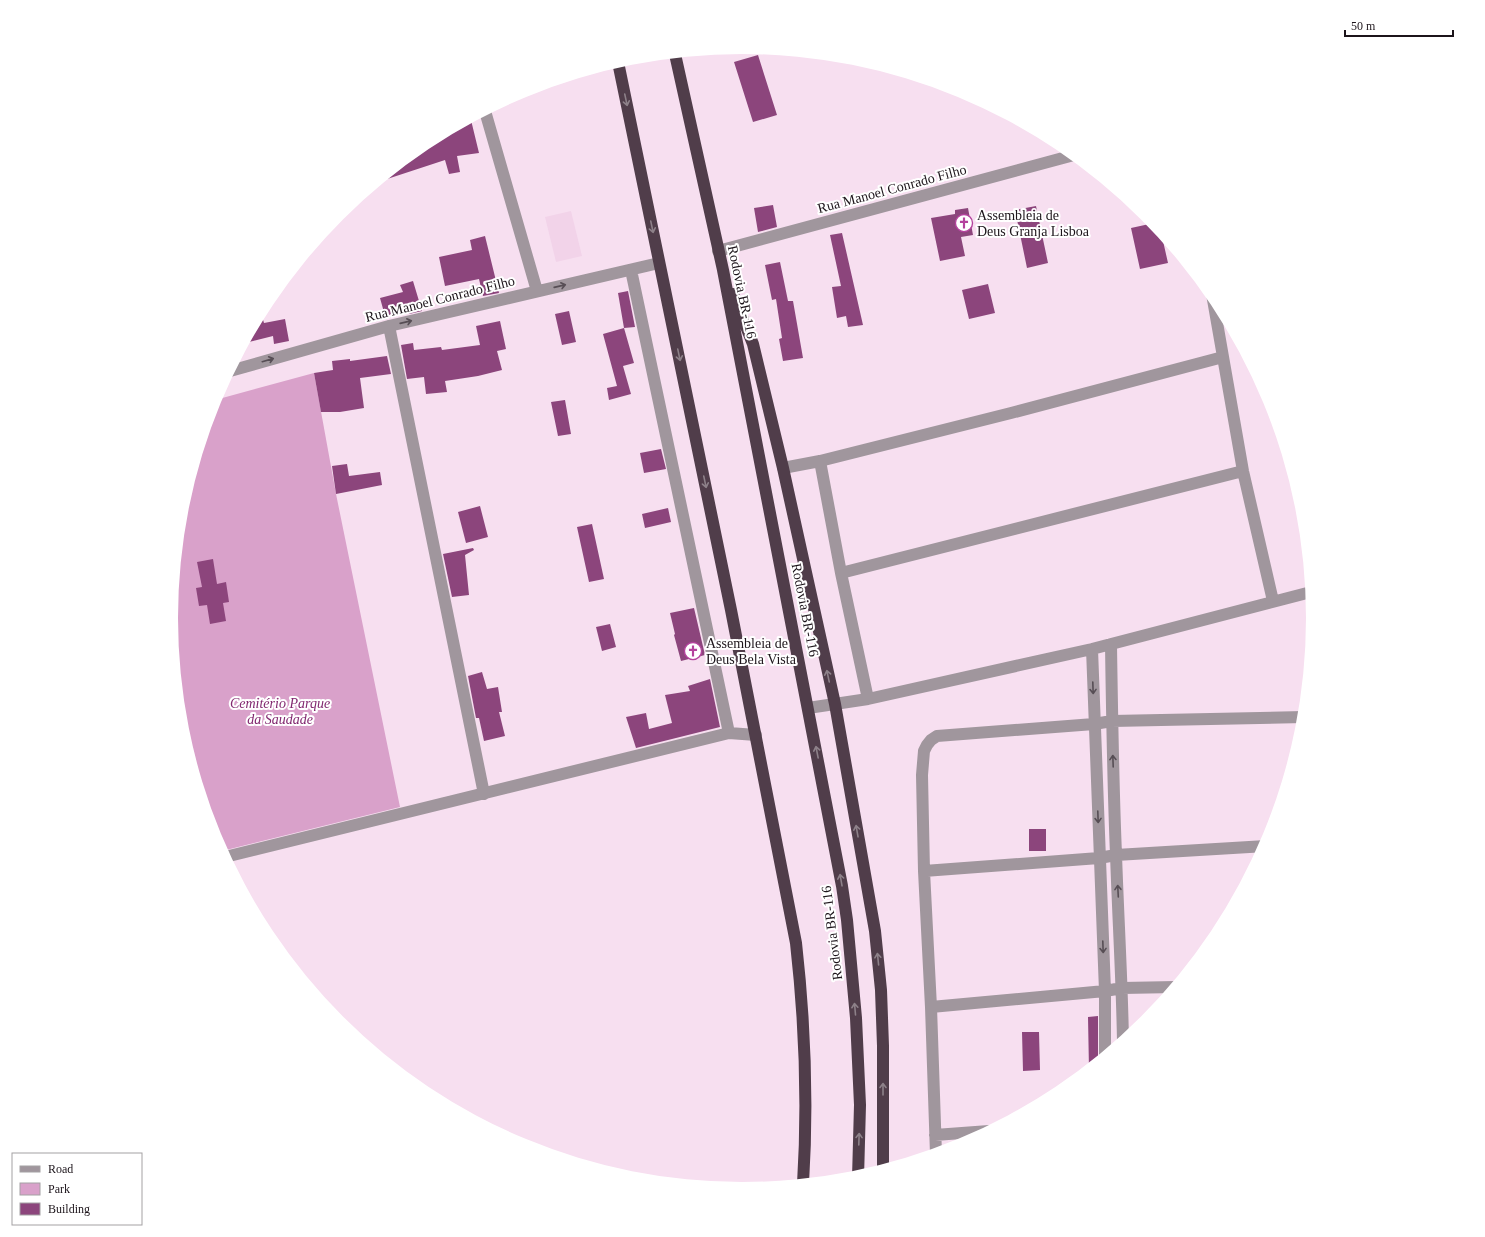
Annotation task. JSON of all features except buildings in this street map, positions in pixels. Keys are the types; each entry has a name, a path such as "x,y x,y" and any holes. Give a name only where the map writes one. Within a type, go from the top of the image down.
{"highway":[{"name":"Rodovia BR-116","path":"676,58 723,270 841,879 847,920 856,1018 860,1105 858,1171"},
{"path":"619,68 728,595 796,943 801,987 806,1110 803,1179"},
{"path":"723,270 753,344 783,468 835,704 876,946 881,990 884,1165"}],"street":[{"path":"486,116 537,291"},
{"name":"Rua Manoel Conrado Filho","path":"718,251 1067,157"},
{"name":"Rua Manoel Conrado Filho","path":"236,369 389,326 660,263"},
{"path":"631,270 729,733"},
{"path":"1215,309 1243,471 1273,601"},
{"path":"389,326 484,794"},
{"path":"783,468 820,461 1003,415 1223,357"},
{"path":"820,461 841,573 868,699"},
{"path":"841,573 1243,471"},
{"path":"808,708 868,699 1111,644 1306,593"},
{"path":"1111,644 1116,855 1123,1036"},
{"path":"1092,648 1105,991 1105,1051"},
{"path":"936,1149 931,1007 924,871 922,775 924,751 931,740 937,736 1094,724 1112,721 1298,717"},
{"path":"230,856 729,733 756,735"},
{"path":"924,871 1099,858 1116,855 1259,846"},
{"path":"931,1007 1105,991 1122,988 1170,987"},
{"path":"935,1135 975,1133"}],"shaded area":[{"path":"571,211 582,256 556,262 545,217"}],"green space":[{"name":"Cemitério Parque da Saudade","path":"314,373 336,494 400,807 228,850 208,800 197,765 189,729 179,655 178,618 179,582 189,508 197,472 223,398"}],"place":[{"name":"Assembleia de Deus Granja Lisboa","path":"964,223"},
{"name":"Assembleia de Deus Bela Vista","path":"693,651"}]}
